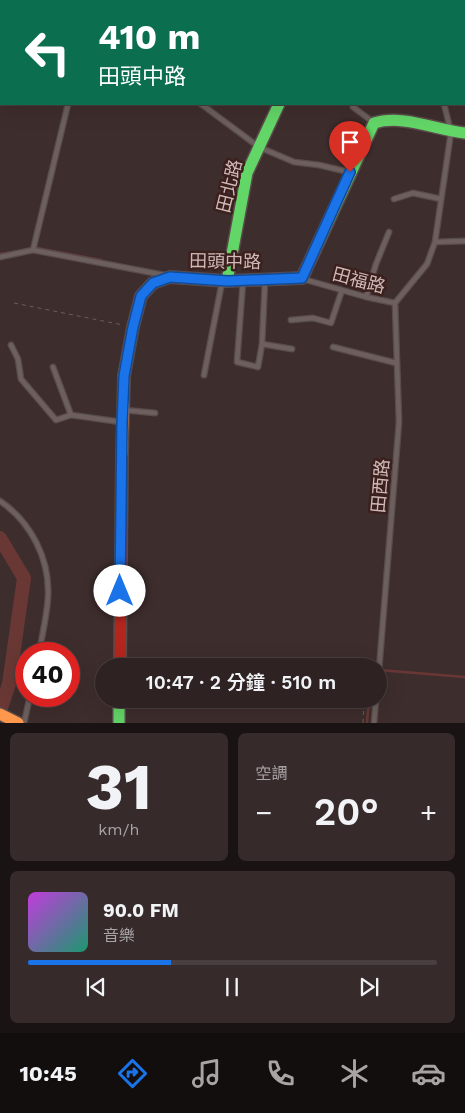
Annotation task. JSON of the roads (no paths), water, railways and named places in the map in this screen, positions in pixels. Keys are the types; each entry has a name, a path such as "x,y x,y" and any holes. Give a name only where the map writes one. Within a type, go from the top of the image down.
{"street":[{"name":"田北路","path":"225,280 247,173 279,105"},
{"path":"302,278 374,123 379,120 393,119 451,132 465,133"},
{"name":"田頭中路","path":"120,658 124,376 141,296 153,283 170,277 225,280 302,278"},
{"path":"119,708 119,723"},
{"path":"0,714 18,722"}],"lane":[{"path":"33,250 68,105"},
{"path":"202,105 259,147 294,162 350,172"},
{"path":"354,105 353,107 374,123"},
{"path":"444,105 451,132 435,242 465,242"},
{"path":"394,199 413,193 441,199"},
{"path":"366,297 376,264 389,232"},
{"name":"田福路","path":"302,278 395,304 427,264 435,242"},
{"path":"0,258 33,250 170,277"},
{"path":"244,280 237,362 258,367 262,344 265,279"},
{"path":"204,375 225,280"},
{"path":"291,320 313,318 331,323 342,290"},
{"name":"田西路","path":"380,658 399,422 395,304"},
{"path":"262,344 292,349"},
{"path":"11,345 18,359 22,379 56,420 71,416 122,423"},
{"path":"334,347 396,363"},
{"path":"53,367 71,416"},
{"path":"123,410 155,413"},
{"path":"0,501 12,509 24,523 43,556 48,595 41,642"},
{"path":"18,722 25,707"},
{"path":"374,723 375,708"}],"waterway":[{"path":"0,254 37,248 101,260"},
{"path":"0,538 24,578 9,684 0,711"},
{"path":"387,671 465,677"},
{"path":"367,723 368,708"}]}
